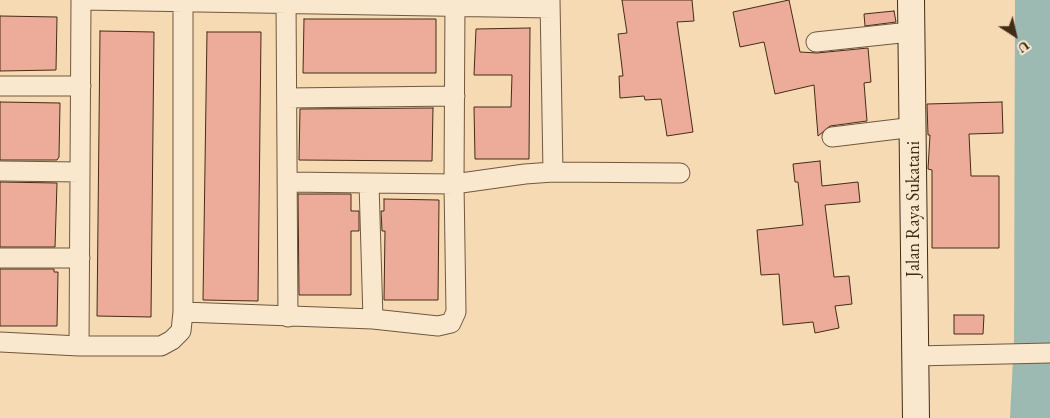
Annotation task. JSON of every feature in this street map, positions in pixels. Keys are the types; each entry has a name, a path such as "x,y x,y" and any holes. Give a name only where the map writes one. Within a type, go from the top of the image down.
{"main road":[{"name":"Jalan Raya Sukatani","path":"911,0 916,418"}],"street":[{"path":"79,346 82,0 550,4 553,172"},
{"path":"0,342 79,346 161,346 172,340 181,331 183,312 183,1"},
{"path":"286,2 288,316"},
{"path":"183,312 373,319 438,326 451,324 456,312 454,184 455,4"},
{"path":"816,42 910,32"},
{"path":"0,86 81,86"},
{"path":"287,98 455,96"},
{"path":"832,137 914,127"},
{"path":"0,171 80,172"},
{"path":"287,182 454,184 553,172 680,173"},
{"path":"369,183 373,319"},
{"path":"0,258 80,258"},
{"path":"915,356 1050,353"}],"building":[{"path":"622,0 692,0 694,21 677,22 693,132 667,136 661,99 645,100 644,96 620,98 619,76 623,76 618,34 627,33"},
{"path":"789,0 800,52 817,53 868,48 871,82 864,83 867,121 830,126 818,136 814,85 775,94 764,42 740,47 733,12"},
{"path":"894,11 896,22 865,26 864,14"},
{"path":"0,16 57,17 56,70 0,71"},
{"path":"304,19 436,19 436,73 303,73"},
{"path":"530,28 529,159 475,159 474,107 511,107 512,75 474,75 476,29"},
{"path":"100,31 154,32 151,317 97,316"},
{"path":"207,32 261,32 258,301 203,300"},
{"path":"0,102 60,103 59,157 57,160 0,160"},
{"path":"1002,102 1003,133 969,134 971,176 999,176 999,248 932,248 932,170 928,169 930,135 928,135 927,104"},
{"path":"433,108 432,161 299,160 300,109"},
{"path":"820,161 822,186 858,182 860,202 825,205 834,277 849,276 852,304 835,306 839,328 815,333 813,322 783,325 779,274 761,275 757,230 803,225 798,182 795,182 793,164"},
{"path":"0,182 57,183 55,247 0,247"},
{"path":"298,194 351,194 351,211 359,211 359,231 351,231 351,295 299,295"},
{"path":"384,199 439,200 438,300 384,300 385,231 382,231 381,211 384,211"},
{"path":"0,269 54,269 54,272 58,272 57,326 0,326"},
{"path":"954,315 984,315 983,334 954,334"}],"waterway":[{"path":"1030,418 1034,340 1035,0"}]}
